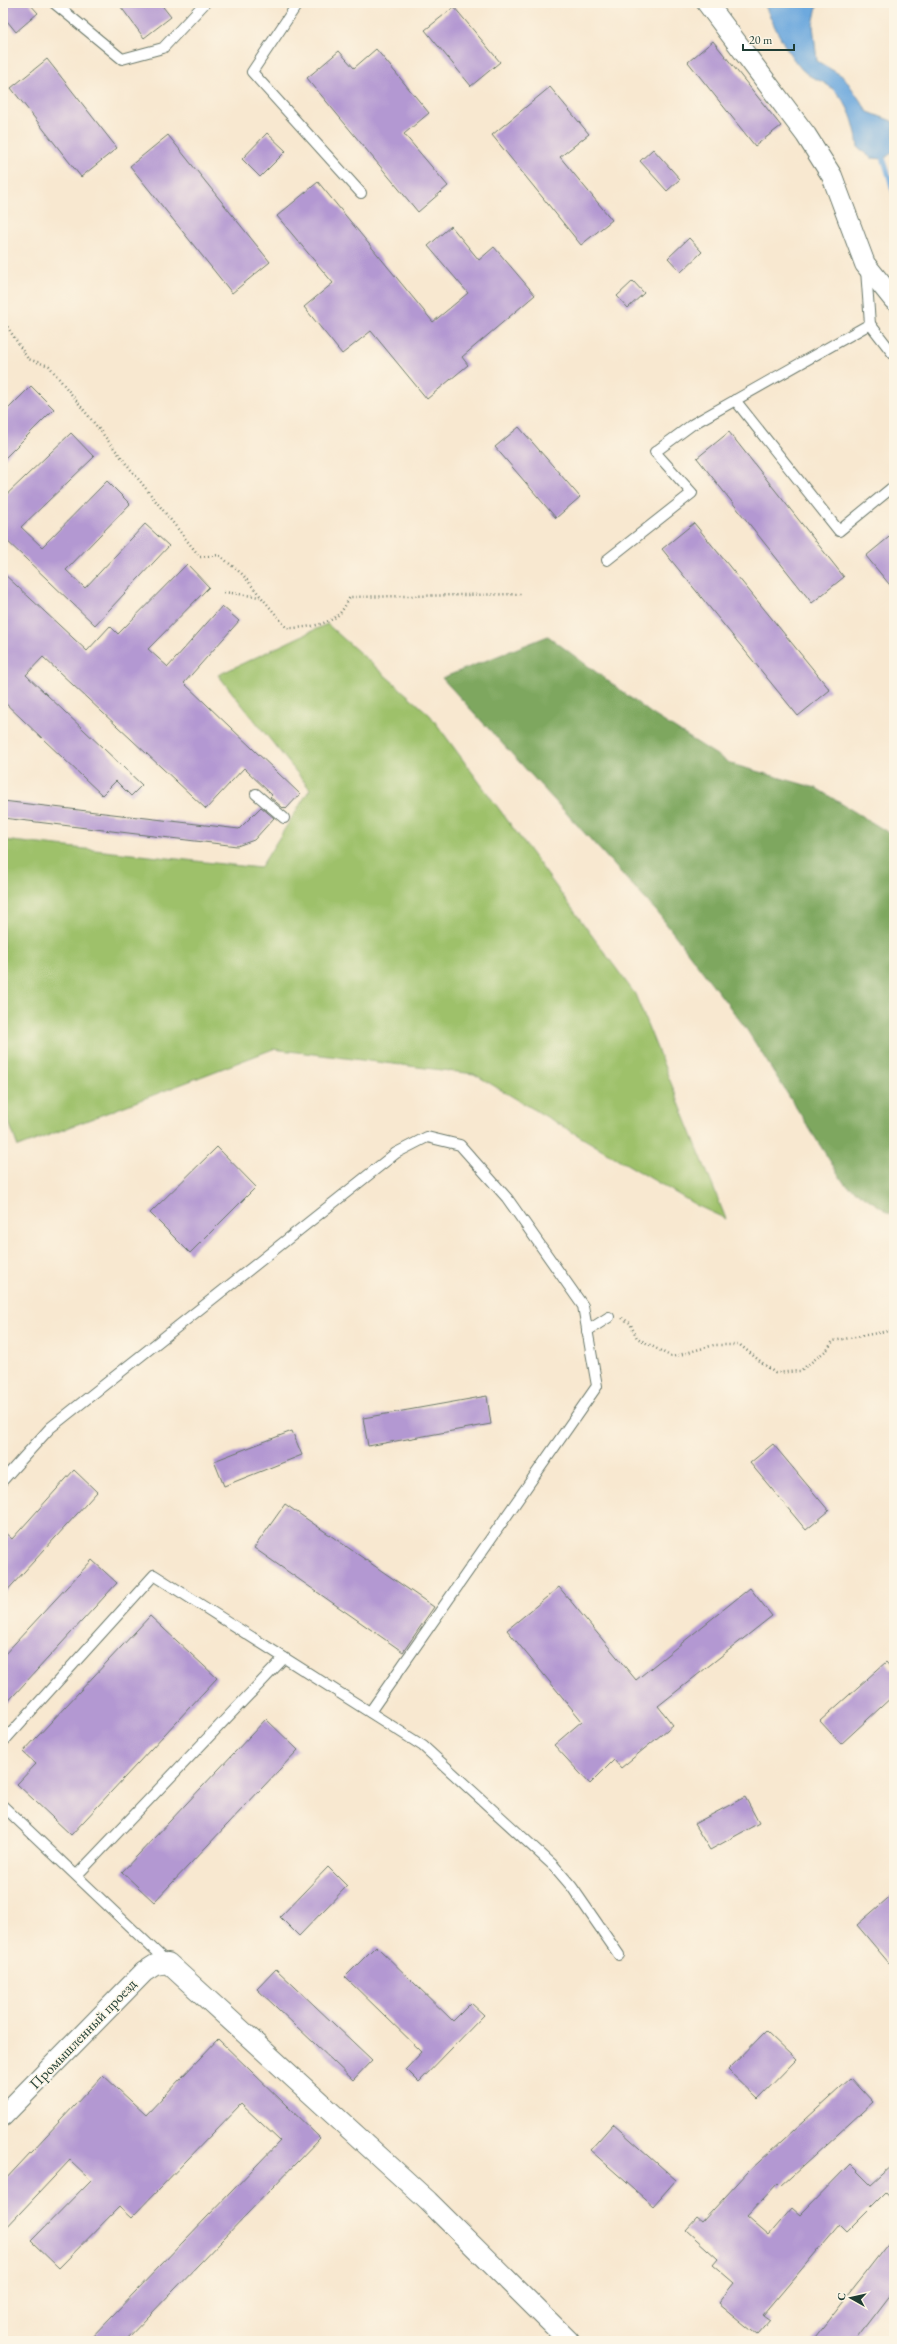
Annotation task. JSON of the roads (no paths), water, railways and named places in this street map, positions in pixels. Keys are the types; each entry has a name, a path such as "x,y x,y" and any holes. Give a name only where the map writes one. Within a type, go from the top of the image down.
{"street":[{"path":"707,3 806,135 832,176 865,264 894,300"},
{"path":"168,1963 428,2201 569,2341"},
{"name":"Промышленный проезд","path":"3,2116 144,1972 156,1965 168,1963"}],"lane":[{"path":"54,3 122,59 163,48 205,3"},
{"path":"298,3 252,72 361,193"},
{"path":"865,264 870,324 894,355"},
{"path":"607,560 692,492 656,452 693,424 870,324"},
{"path":"735,400 839,531 894,486"},
{"path":"256,794 284,818"},
{"path":"3,1480 50,1428 396,1153 427,1136 460,1145 507,1198 583,1306 597,1386 370,1712"},
{"path":"587,1331 609,1317"},
{"path":"3,1742 154,1575 423,1746 554,1866 572,1887 619,1955"},
{"path":"77,1875 284,1658"},
{"path":"3,1806 168,1963"}],"water":[{"path":"764,3 827,3 817,6 813,25 817,61 844,77 868,112 892,121 894,124 894,151 884,159 871,158 858,147 855,129 845,103 834,90 809,75 794,60 782,41"}],"waterway":[{"path":"882,154 894,193"}]}
